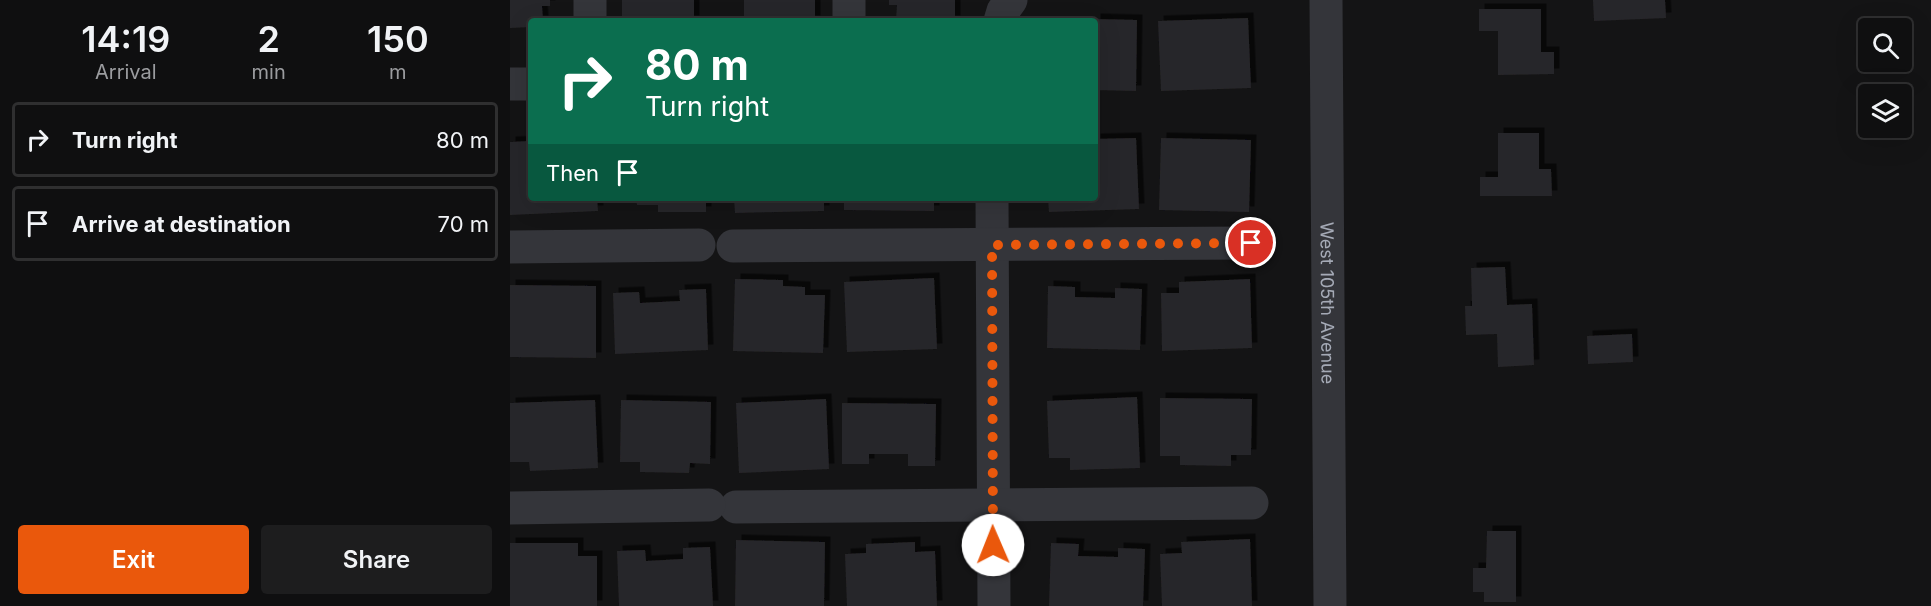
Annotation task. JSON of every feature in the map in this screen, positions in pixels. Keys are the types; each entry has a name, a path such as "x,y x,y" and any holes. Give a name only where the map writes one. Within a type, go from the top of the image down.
{"street":[{"path":"590,0 590,18"},
{"path":"849,0 849,18"},
{"path":"1001,18 1011,0"},
{"name":"West 105th Avenue","path":"1326,0 1330,606"},
{"path":"510,84 528,84"},
{"path":"992,201 994,606"},
{"path":"733,246 1251,243"},
{"path":"510,247 699,245"},
{"path":"510,508 1252,502"}],"building":[{"path":"510,0 550,0 550,6 542,6 543,18 528,18 528,27 510,28"},
{"path":"622,0 694,0 694,18 622,18"},
{"path":"744,0 815,0 815,18 744,18"},
{"path":"889,0 955,0 955,18 896,18 897,5 889,5"},
{"path":"1593,0 1665,0 1666,18 1594,21"},
{"path":"1479,9 1541,9 1541,52 1554,52 1554,74 1498,75 1498,31 1479,31"},
{"path":"1248,18 1251,88 1161,91 1158,21"},
{"path":"1098,19 1137,20 1136,91 1098,90"},
{"path":"1498,133 1539,133 1539,169 1551,169 1552,196 1480,196 1480,177 1498,177"},
{"path":"1136,138 1139,209 1049,212 1048,201 1098,201 1098,139"},
{"path":"1161,138 1251,140 1249,212 1159,210"},
{"path":"528,141 528,201 597,201 598,211 510,215 510,142"},
{"path":"636,201 706,201 706,212 658,212 658,205 637,205"},
{"path":"734,201 824,201 824,211 735,213"},
{"path":"844,201 934,201 934,211 844,210"},
{"path":"1505,267 1507,305 1532,304 1534,365 1498,367 1497,334 1466,335 1465,306 1472,306 1471,268"},
{"path":"934,278 937,349 847,352 844,282"},
{"path":"735,279 783,280 783,286 805,287 805,295 825,295 823,353 733,351"},
{"path":"1250,279 1252,348 1162,351 1161,293 1179,293 1179,282"},
{"path":"510,285 596,286 596,358 510,357"},
{"path":"1048,286 1075,287 1075,297 1115,298 1115,288 1142,289 1140,350 1047,348"},
{"path":"706,289 708,350 615,354 613,293 639,292 640,303 680,301 679,290"},
{"path":"1632,334 1633,362 1588,364 1587,336"},
{"path":"1137,397 1140,468 1070,470 1070,458 1049,458 1047,401"},
{"path":"1160,398 1252,399 1251,455 1231,455 1231,466 1180,465 1180,456 1160,456"},
{"path":"826,399 829,469 739,473 736,403"},
{"path":"595,400 598,468 530,471 529,462 510,462 510,403"},
{"path":"621,400 711,402 710,464 690,463 689,473 640,472 640,462 620,462"},
{"path":"842,403 936,404 935,466 908,466 908,454 869,454 869,464 842,464"},
{"path":"1487,531 1516,531 1516,602 1484,602 1484,592 1473,592 1473,568 1486,568"},
{"path":"1250,539 1252,606 1162,606 1160,554 1182,553 1181,542"},
{"path":"736,540 825,542 824,606 735,606"},
{"path":"915,542 915,552 935,551 937,606 847,606 845,554 866,553 866,544"},
{"path":"510,543 578,543 578,556 597,556 597,606 510,606"},
{"path":"1051,543 1079,544 1078,556 1118,557 1118,548 1145,549 1143,606 1049,606"},
{"path":"710,547 713,606 619,606 617,551 645,550 646,561 683,559 683,548"}],"route":[{"path":"993,545 992,245 1251,243"}]}
